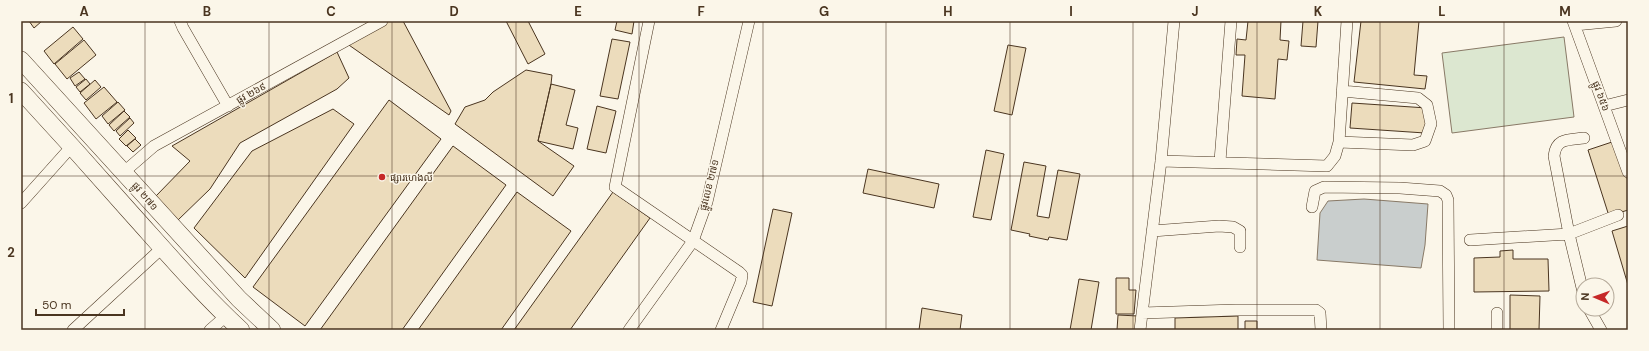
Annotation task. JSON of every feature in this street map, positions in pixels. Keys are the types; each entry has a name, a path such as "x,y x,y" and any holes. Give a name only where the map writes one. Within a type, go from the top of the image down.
{"main road":[{"name":"ផ្លូវ ២៧១","path":"21,60 239,299 272,330"},
{"path":"23,97 72,146 162,248 241,330"}],"street":[{"path":"180,21 228,106"},
{"name":"ផ្លូវ ២៦៩","path":"124,172 154,146 382,21"},
{"path":"648,21 615,187 742,275 742,282 721,330"},
{"name":"ផ្លូវលេខ ២៧១","path":"629,330 693,241 706,202 749,21"},
{"path":"1140,330 1161,161 1174,21"},
{"path":"1220,161 1231,21"},
{"path":"1161,161 1220,161 1326,166 1336,156 1339,142 1347,21"},
{"path":"1574,23 1616,21"},
{"name":"ផ្លូវ ៦៥៦","path":"1574,23 1604,106 1624,148 1628,172"},
{"path":"23,97 41,82"},
{"path":"1339,142 1413,145 1425,141 1431,124 1427,105 1418,98 1342,91"},
{"path":"1604,106 1628,100"},
{"path":"1579,277 1569,234 1554,156 1555,147 1558,144 1568,140 1584,138"},
{"path":"21,203 72,146"},
{"path":"1312,207 1315,191 1324,187 1400,188 1440,191 1444,193 1448,200 1449,330"},
{"path":"1470,240 1569,234 1618,215"},
{"path":"1152,231 1219,226 1233,227 1240,231 1240,247"},
{"path":"73,330 162,248"},
{"path":"1142,314 1236,310 1316,310 1320,313 1321,330"},
{"path":"1497,313 1497,330"},
{"path":"210,330 226,316"},
{"path":"1594,317 1601,330"}],"green space":[{"path":"1564,37 1574,117 1452,133 1442,53"}],"shaded area":[{"path":"1364,199 1428,204 1425,245 1421,268 1317,260 1320,213 1328,201"}],"building":[{"path":"29,21 42,21 34,28"},
{"path":"385,21 403,21 451,111 449,115 346,43"},
{"path":"506,21 528,21 545,54 528,64"},
{"path":"617,21 634,21 632,34 615,30"},
{"path":"1248,21 1281,21 1280,40 1289,41 1287,60 1278,59 1275,99 1242,96 1245,55 1236,55 1237,39 1246,40"},
{"path":"1303,21 1318,21 1316,47 1301,46"},
{"path":"1361,21 1419,21 1414,75 1427,76 1425,89 1354,82"},
{"path":"73,27 83,39 54,64 44,51"},
{"path":"612,39 630,42 618,99 600,96"},
{"path":"84,40 96,55 67,79 55,64"},
{"path":"1008,45 1026,48 1012,115 994,111"},
{"path":"337,52 349,78 337,89 240,143 210,189 178,220 156,196 190,161 172,146"},
{"path":"526,70 552,75 538,141 574,166 553,196 455,124 465,107 485,100 493,92"},
{"path":"79,72 85,79 75,86 70,78"},
{"path":"86,79 90,84 80,92 76,87"},
{"path":"95,80 101,87 86,100 80,93"},
{"path":"551,84 575,90 566,125 578,128 573,149 538,141"},
{"path":"104,87 117,102 96,119 84,103"},
{"path":"389,100 441,139 305,326 253,287"},
{"path":"118,102 125,110 108,124 102,116"},
{"path":"1352,103 1427,108 1425,133 1350,128"},
{"path":"597,106 616,111 606,153 587,149"},
{"path":"333,109 354,124 245,278 194,228 252,151"},
{"path":"124,111 130,117 114,131 109,125"},
{"path":"130,118 134,123 120,136 116,131"},
{"path":"128,130 136,138 126,146 119,139"},
{"path":"135,139 141,145 133,152 127,146"},
{"path":"1615,141 1628,181 1628,210 1609,216 1588,150"},
{"path":"453,146 506,185 402,330 320,330"},
{"path":"986,150 1004,154 991,220 973,217"},
{"path":"1024,162 1046,166 1037,216 1049,218 1058,170 1080,174 1067,240 1049,237 1048,240 1011,230"},
{"path":"868,169 939,184 934,208 863,193"},
{"path":"517,192 571,231 501,330 418,330"},
{"path":"613,192 650,218 570,330 514,330"},
{"path":"773,209 792,213 772,306 753,302"},
{"path":"1628,226 1628,285 1612,231"},
{"path":"1513,250 1513,259 1548,259 1549,291 1474,292 1474,258 1500,257 1500,251"},
{"path":"1116,278 1129,278 1129,290 1136,290 1134,314 1116,314"},
{"path":"1079,279 1099,282 1091,330 1070,330"},
{"path":"1510,295 1540,296 1539,330 1510,330"},
{"path":"922,308 962,315 960,330 919,330"},
{"path":"1118,315 1138,316 1137,330 1117,330"},
{"path":"1238,316 1238,330 1175,330 1175,318"},
{"path":"1245,321 1257,321 1257,330 1245,330"}],"place":[{"name":"ផ្សារហេងលី","path":"382,177"}]}
